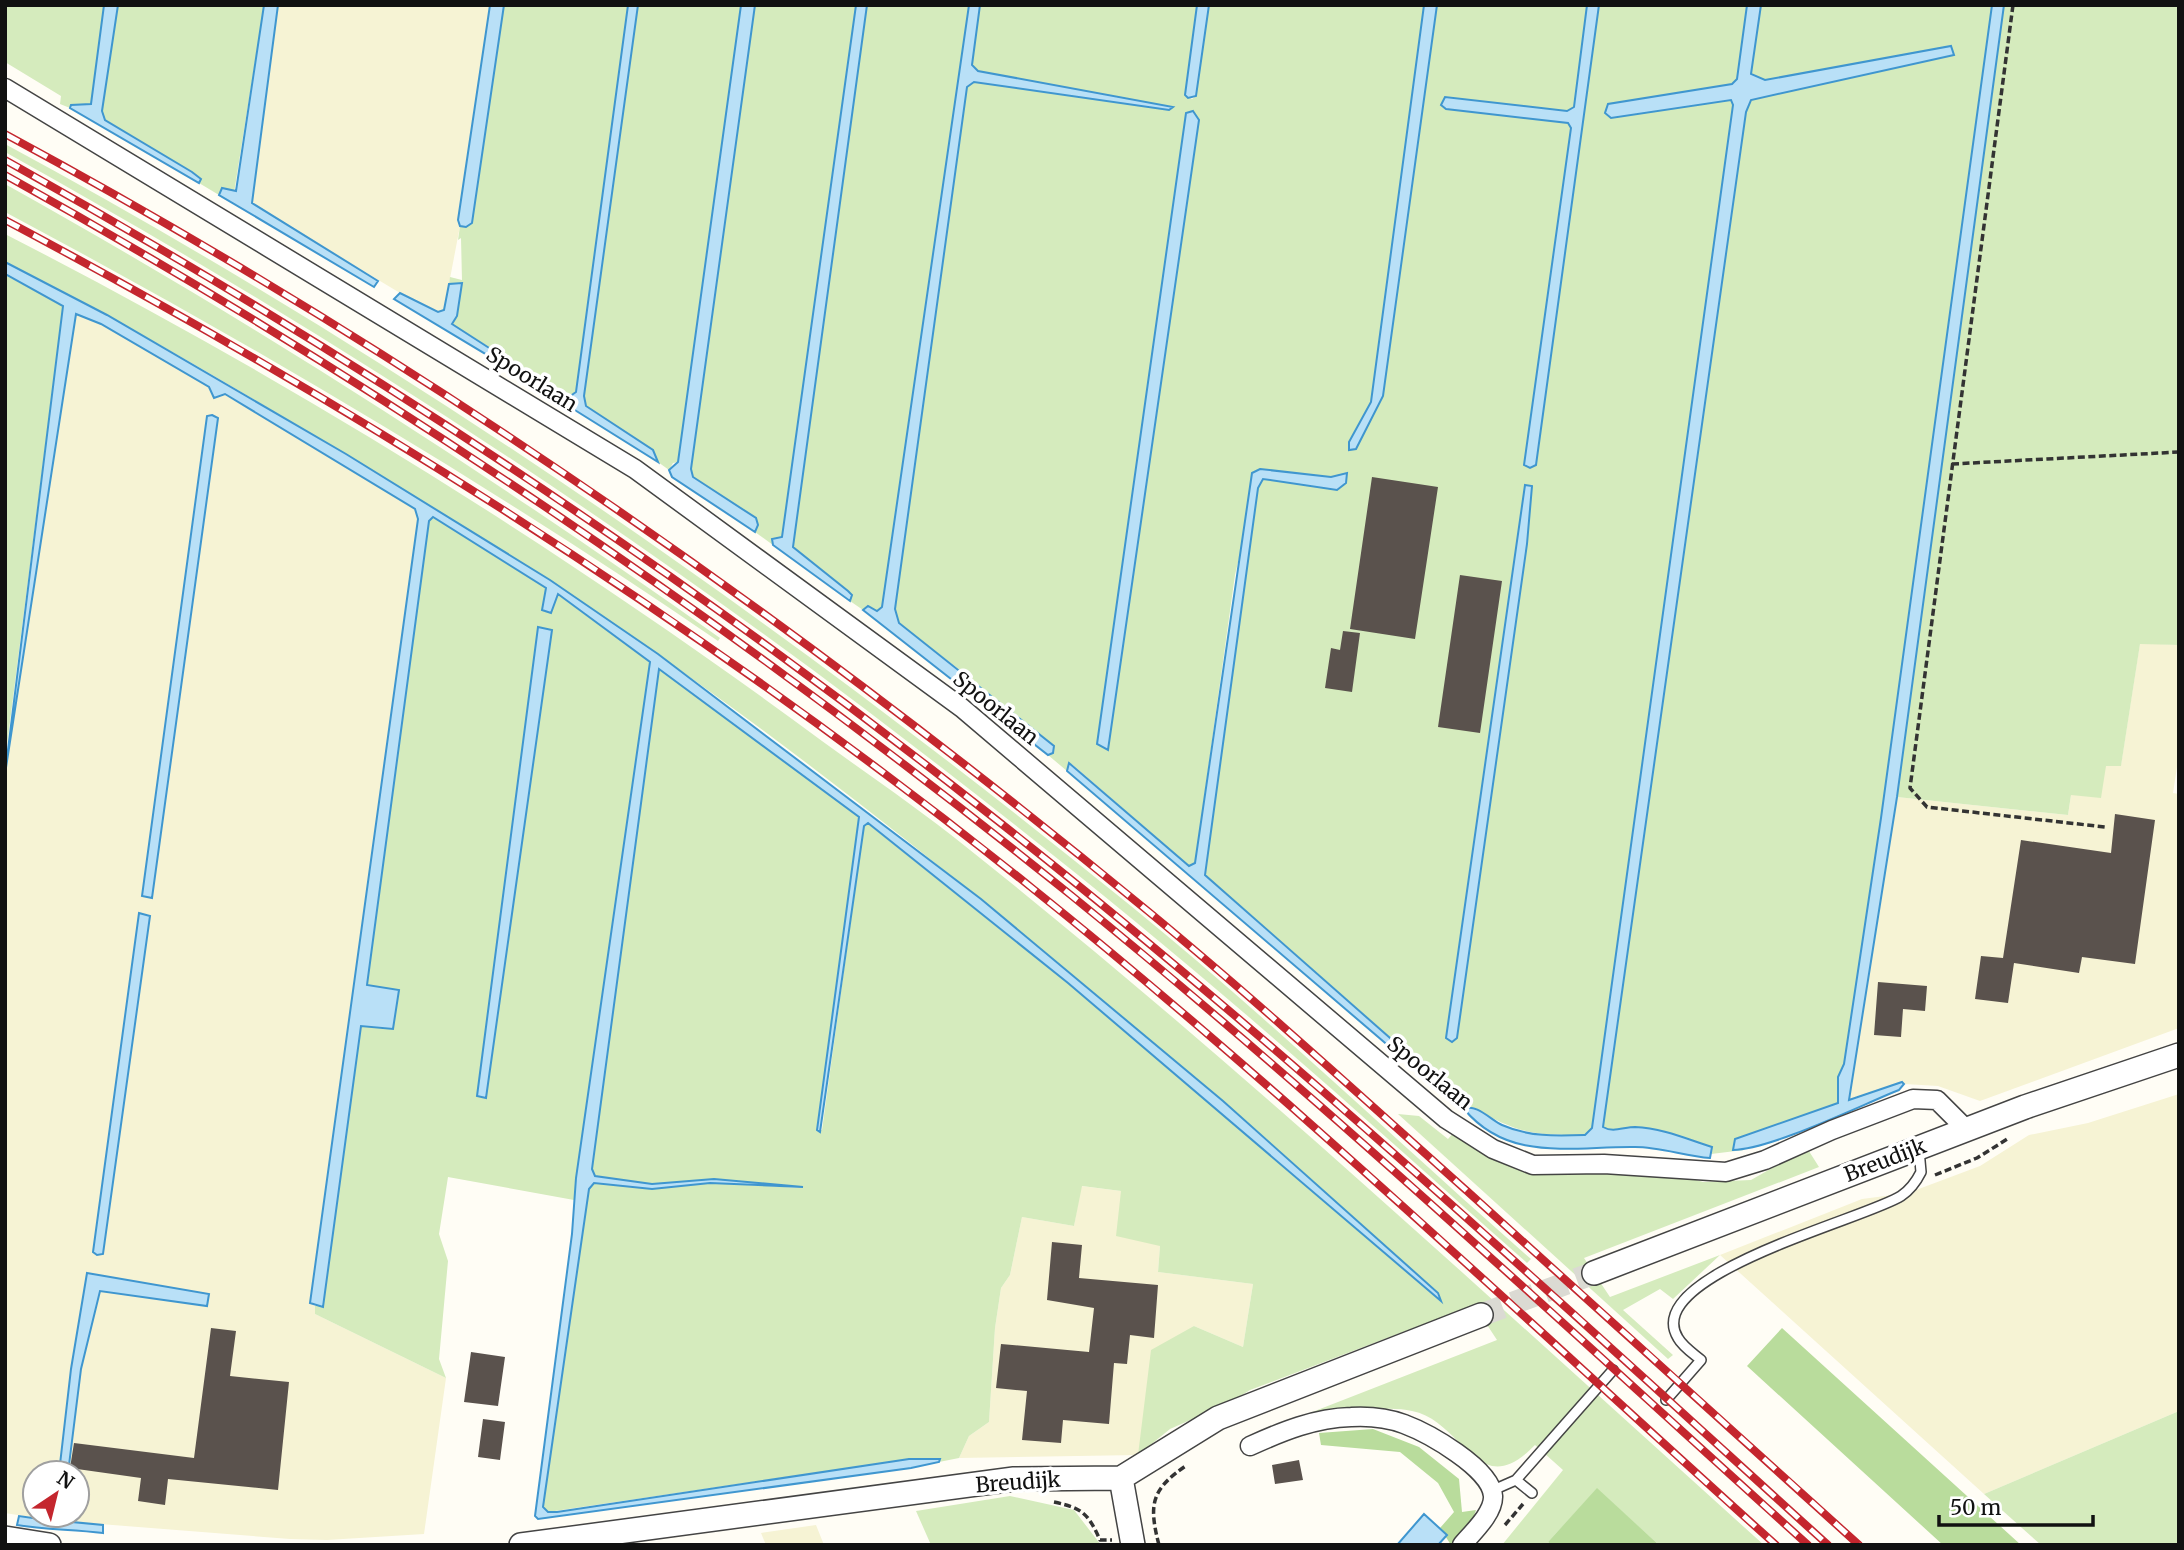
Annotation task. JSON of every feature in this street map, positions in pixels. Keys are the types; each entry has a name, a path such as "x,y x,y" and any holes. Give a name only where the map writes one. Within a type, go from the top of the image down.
{"street":[{"name":"Spoorlaan","path":"5,88 635,469 962,708 1446,1119 1493,1149 1533,1165 1604,1164 1726,1172 1765,1160 1899,1103 1925,1098 1945,1105 1966,1129"},
{"name":"Breudijk","path":"1594,1273 1966,1129 2179,1055"},
{"path":"1133,1545 1121,1478 1218,1418 1482,1315"},
{"path":"1250,1446 1322,1419 1379,1418 1419,1431 1476,1469 1491,1491 1489,1509 1462,1545"},
{"name":"Breudijk","path":"522,1545 1014,1479 1121,1478"},
{"path":"5,1538 49,1545"}],"lane":[{"path":"1667,1400 1701,1360 1678,1338 1675,1329 1676,1317 1692,1293 1706,1280 1749,1257 1882,1206 1903,1195 1921,1172 1918,1147"},
{"path":"1491,1491 1516,1480 1613,1370"},
{"path":"1516,1480 1532,1493"}],"path":[{"path":"2013,5 1910,788 1927,807 2105,827"},
{"path":"1952,464 2179,452"},
{"path":"1496,1534 1532,1493"},
{"path":"1154,1528 1158,1545"}],"shaded area":[{"path":"278,5 490,5 460,226 444,310 438,312 400,293 252,204"},
{"path":"76,314 101,324 209,387 214,397 224,394 415,509 418,519 310,1303 315,1306 315,1314 446,1378 424,1534 327,1540 290,1539 91,1523 91,1459 70,1459 81,1369 100,1290 207,1306 209,1294 88,1273 71,1369 61,1459 21,1459 21,1516 5,1513 5,774","holes":["212,415 218,418 152,898 142,896 207,417","139,914 150,915 93,1252"]},
{"path":"2140,643 2179,645 2179,754 2173,793 2179,794 2179,1028 1980,1101 1938,1086 1904,1084 1849,1101 1897,797 2068,815 2071,795 2106,765 2121,765"},
{"path":"2179,1094 2179,1411 1984,1494 1720,1255 1862,1199 1908,1193 1980,1166 2029,1135 2088,1123"},
{"path":"1081,1186 1121,1191 1160,1246 1158,1272 1253,1284 1243,1347 1194,1326 1138,1455 959,1458 969,1436 989,1422 995,1328 1001,1288 1010,1275 1022,1217 1074,1226"},
{"path":"816,1525 824,1545 766,1545 761,1533"}],"green space":[{"path":"5,5 104,5 91,104 71,105 70,108 60,104 61,96 5,62"},
{"path":"118,5 264,5 234,193 222,191 219,195 199,183 201,179 192,172 105,120 102,111"},
{"path":"504,5 628,5 576,392 570,397 452,324 461,283 449,284 450,277 462,280 461,238 458,240 460,226 466,227 472,223"},
{"path":"638,5 741,5 678,462 673,463 669,470 658,462 653,450 586,406 584,396"},
{"path":"755,5 856,5 782,537 772,539 773,545 755,532 758,525 756,518 693,477 691,469"},
{"path":"867,5 969,5 882,607 877,611 868,606 863,610 850,601 852,595 793,547"},
{"path":"980,5 1197,5 1185,95 1192,99 1196,96 1209,5 1424,5 1371,402 1349,442 1356,449 1383,396 1437,5 1587,5 1574,107 1567,111 1441,104 1446,109 1568,123 1571,128 1524,464 1530,468 1536,465 1599,5 1747,5 1737,79 1731,84 1608,104 1611,118 1731,100 1733,105 1592,1128 1585,1135 1552,1135 1514,1128 1473,1107 1469,1115 1439,1089 1440,1081 1205,875 1258,488 1262,479 1337,490 1331,477 1260,469 1235,575 1195,863 1189,866 1073,765 1069,763 1067,771 1048,755 1053,753 960,670 898,623 895,608 967,86 974,82 1168,110 1172,107 978,71 972,66"},
{"path":"1761,5 1992,5 1881,818 1844,1064 1838,1077 1838,1103 1733,1150 1744,1150 1711,1154 1712,1147 1633,1127 1609,1131 1603,1127 1746,112 1751,100 1954,54 1951,46 1765,80 1751,74"},
{"path":"2004,5 2179,5 2179,645 2140,644 2121,766 2106,766 2101,798 2071,795 2068,815 1897,797"},
{"path":"5,144 154,227 300,314 586,499 726,596 998,800 1131,906 1283,1036 1531,1259 1527,1263 1291,1053 1112,903 915,747 762,633 658,558 445,416 227,280 5,152"},
{"path":"5,184 280,345 458,459 720,638 718,641 545,526 368,417 188,312 5,212"},
{"path":"5,234 217,348 322,409 526,535 725,670 930,819 1068,930 1270,1102 1764,1545 1659,1545 1597,1489 1548,1542 1551,1545 1502,1545 1563,1470 1535,1445 1515,1461 1499,1466 1484,1463 1430,1418 1412,1411 1375,1409 1354,1412 1255,1440 1253,1435 1497,1340 1474,1305 1250,1390 1231,1402 1170,1429 1138,1455 1151,1350 1194,1326 1243,1347 1253,1284 1158,1272 1160,1246 1116,1236 1121,1191 1082,1186 1074,1226 1022,1217 1010,1275 1001,1288 995,1328 989,1422 969,1436 959,1458 939,1462 938,1458 909,1459 548,1512 543,1507 543,1497 589,1189 594,1183 652,1189 710,1183 802,1188 714,1179 652,1184 595,1176 592,1169 659,668 859,817 817,1130 822,1130 864,825 867,823 1068,983 1440,1300 1438,1293 1343,1209 1055,961 957,880 756,725 611,622 439,511 196,366 5,262"},
{"path":"5,275 63,306 5,761"},
{"path":"433,516 557,594 650,662 574,1200 448,1177 439,1234 448,1261 439,1359 446,1378 315,1314 315,1306 323,1306 361,1025 393,1029 367,985 429,522","holes":["538,628 552,631 486,1098"]},
{"path":"1398,1114 1419,1116 1448,1139 1454,1132 1521,1167 1672,1173 1703,1182 1751,1180 1807,1148 1819,1167 1584,1258 1610,1297 1720,1255 1673,1299 1660,1289 1623,1310 1673,1355 1668,1359"},
{"path":"1782,1328 2021,1545 1943,1545 1747,1366"},
{"path":"2179,1411 2179,1545 2041,1545 1984,1494"},
{"path":"1373,1429 1419,1447 1459,1479 1462,1512 1476,1510 1470,1527 1451,1545 1440,1528 1454,1512 1438,1483 1400,1452 1321,1445 1319,1433"},
{"path":"1597,1488 1659,1545 1551,1545 1548,1542"},
{"path":"1010,1496 1074,1510 1101,1545 931,1545 916,1511"}],"water":[{"path":"104,5 118,5 102,111 105,120 192,172 201,179 199,183 70,108 71,105 91,104"},
{"path":"264,5 278,5 252,203 378,281 374,287 219,195 222,188 236,191"},
{"path":"490,5 504,5 472,223 466,227 460,226 458,220"},
{"path":"628,5 638,5 584,396 586,406 653,450 658,462 562,402 576,392"},
{"path":"741,5 755,5 691,469 693,477 756,518 758,525 755,532 672,477 669,470 678,462"},
{"path":"856,5 867,5 793,547 848,591 852,595 850,601 773,545 772,539 782,537"},
{"path":"969,5 980,5 972,65 978,71 1173,107 1169,110 974,82 967,87 895,609 899,623 1054,746 1053,753 1048,755 863,610 868,606 877,611 882,607"},
{"path":"1197,5 1209,5 1196,96 1188,98 1185,95"},
{"path":"1424,5 1437,5 1383,396 1356,449 1349,450 1349,442 1371,402"},
{"path":"1587,5 1599,5 1536,465 1530,468 1524,465 1571,128 1568,123 1446,109 1441,105 1445,97 1567,111 1574,107"},
{"path":"1747,5 1761,5 1751,74 1765,80 1951,46 1954,55 1751,100 1746,112 1603,1127 1615,1130 1645,1128 1674,1134 1712,1147 1710,1158 1644,1147 1565,1149 1521,1144 1501,1138 1482,1126 1464,1109 1473,1108 1502,1125 1532,1134 1585,1135 1592,1128 1733,105 1731,100 1611,118 1605,113 1608,104 1732,84 1737,79"},
{"path":"1992,5 2004,5 1897,797 1849,1100 1902,1082 1904,1084 1899,1090 1816,1126 1750,1148 1733,1150 1735,1139 1838,1103 1838,1077 1844,1064 1881,818"},
{"path":"1193,111 1199,120 1108,750 1097,744 1186,113"},
{"path":"5,262 107,315 346,454 550,580 658,654 981,899 1223,1101 1438,1293 1441,1301 1068,983 868,823 864,826 820,1132 817,1130 859,817 659,669 592,1169 595,1176 652,1184 714,1179 803,1187 710,1183 652,1189 594,1183 589,1189 543,1507 548,1512 557,1512 909,1459 940,1459 939,1462 911,1468 538,1519 535,1516 572,1234 576,1178 650,662 558,594 551,613 542,610 546,588 433,517 429,521 367,985 399,990 393,1029 361,1026 323,1307 310,1303 418,519 415,509 225,394 214,398 209,387 101,324 76,314 5,774 63,306 5,274"},
{"path":"462,283 457,316 452,324 545,384 542,388 394,299 400,293 438,312 444,310 449,284"},
{"path":"207,416 218,418 152,898 142,896"},
{"path":"1260,469 1331,477 1347,473 1346,483 1337,490 1263,479 1258,488 1205,875 1440,1082 1439,1089 1067,771 1069,763 1189,866 1195,863 1252,473"},
{"path":"1525,485 1532,486 1527,544 1457,1038 1452,1042 1446,1038"},
{"path":"538,627 552,630 486,1098 477,1096"},
{"path":"139,913 150,916 103,1254 97,1255 93,1252"},
{"path":"87,1273 209,1294 207,1306 100,1291 81,1369 70,1459 61,1459 71,1369"},
{"path":"1424,1514 1447,1535 1438,1545 1397,1545"},
{"path":"91,1524 103,1525 103,1533 51,1529 91,1529"}],"building":[{"path":"1372,477 1438,487 1415,639 1350,629"},
{"path":"1460,575 1502,581 1480,733 1438,727"},
{"path":"1343,631 1360,633 1352,692 1325,688 1331,648 1340,650"},
{"path":"2115,814 2155,820 2135,964 2082,957 2079,973 2014,963 2008,1003 1975,999 1981,956 2003,958 2021,840 2111,853"},
{"path":"1878,982 1927,986 1925,1011 1903,1009 1901,1037 1874,1035"},
{"path":"1052,1242 1082,1245 1079,1278 1158,1285 1154,1338 1130,1335 1127,1364 1114,1363 1109,1424 1063,1420 1061,1443 1022,1440 1027,1391 996,1388 1001,1344 1089,1352 1094,1308 1047,1300"},
{"path":"211,1328 236,1331 230,1376 289,1382 278,1490 168,1479 165,1505 138,1501 141,1478 91,1471 91,1459 71,1459 74,1443 194,1458"},
{"path":"471,1352 505,1357 498,1406 464,1402"},
{"path":"483,1419 505,1422 500,1460 478,1457"},
{"path":"1299,1460 1303,1480 1275,1484 1272,1465"}],"tunnel":[{"path":"1481,1315 1594,1273"}],"railway":[{"path":"5,134 156,218 452,399 596,495 877,698 1014,803 1230,980 1859,1545"},
{"path":"5,160 257,306 503,462 623,544 860,714 1085,891 1302,1073 1514,1260 1828,1545"},
{"path":"5,175 145,255 420,424 687,605 946,796 1167,974 1260,1054 1444,1216 1808,1545"},
{"path":"5,220 140,293 405,448 662,614 911,793 1032,888 1222,1047 1408,1211 1776,1545"}]}
